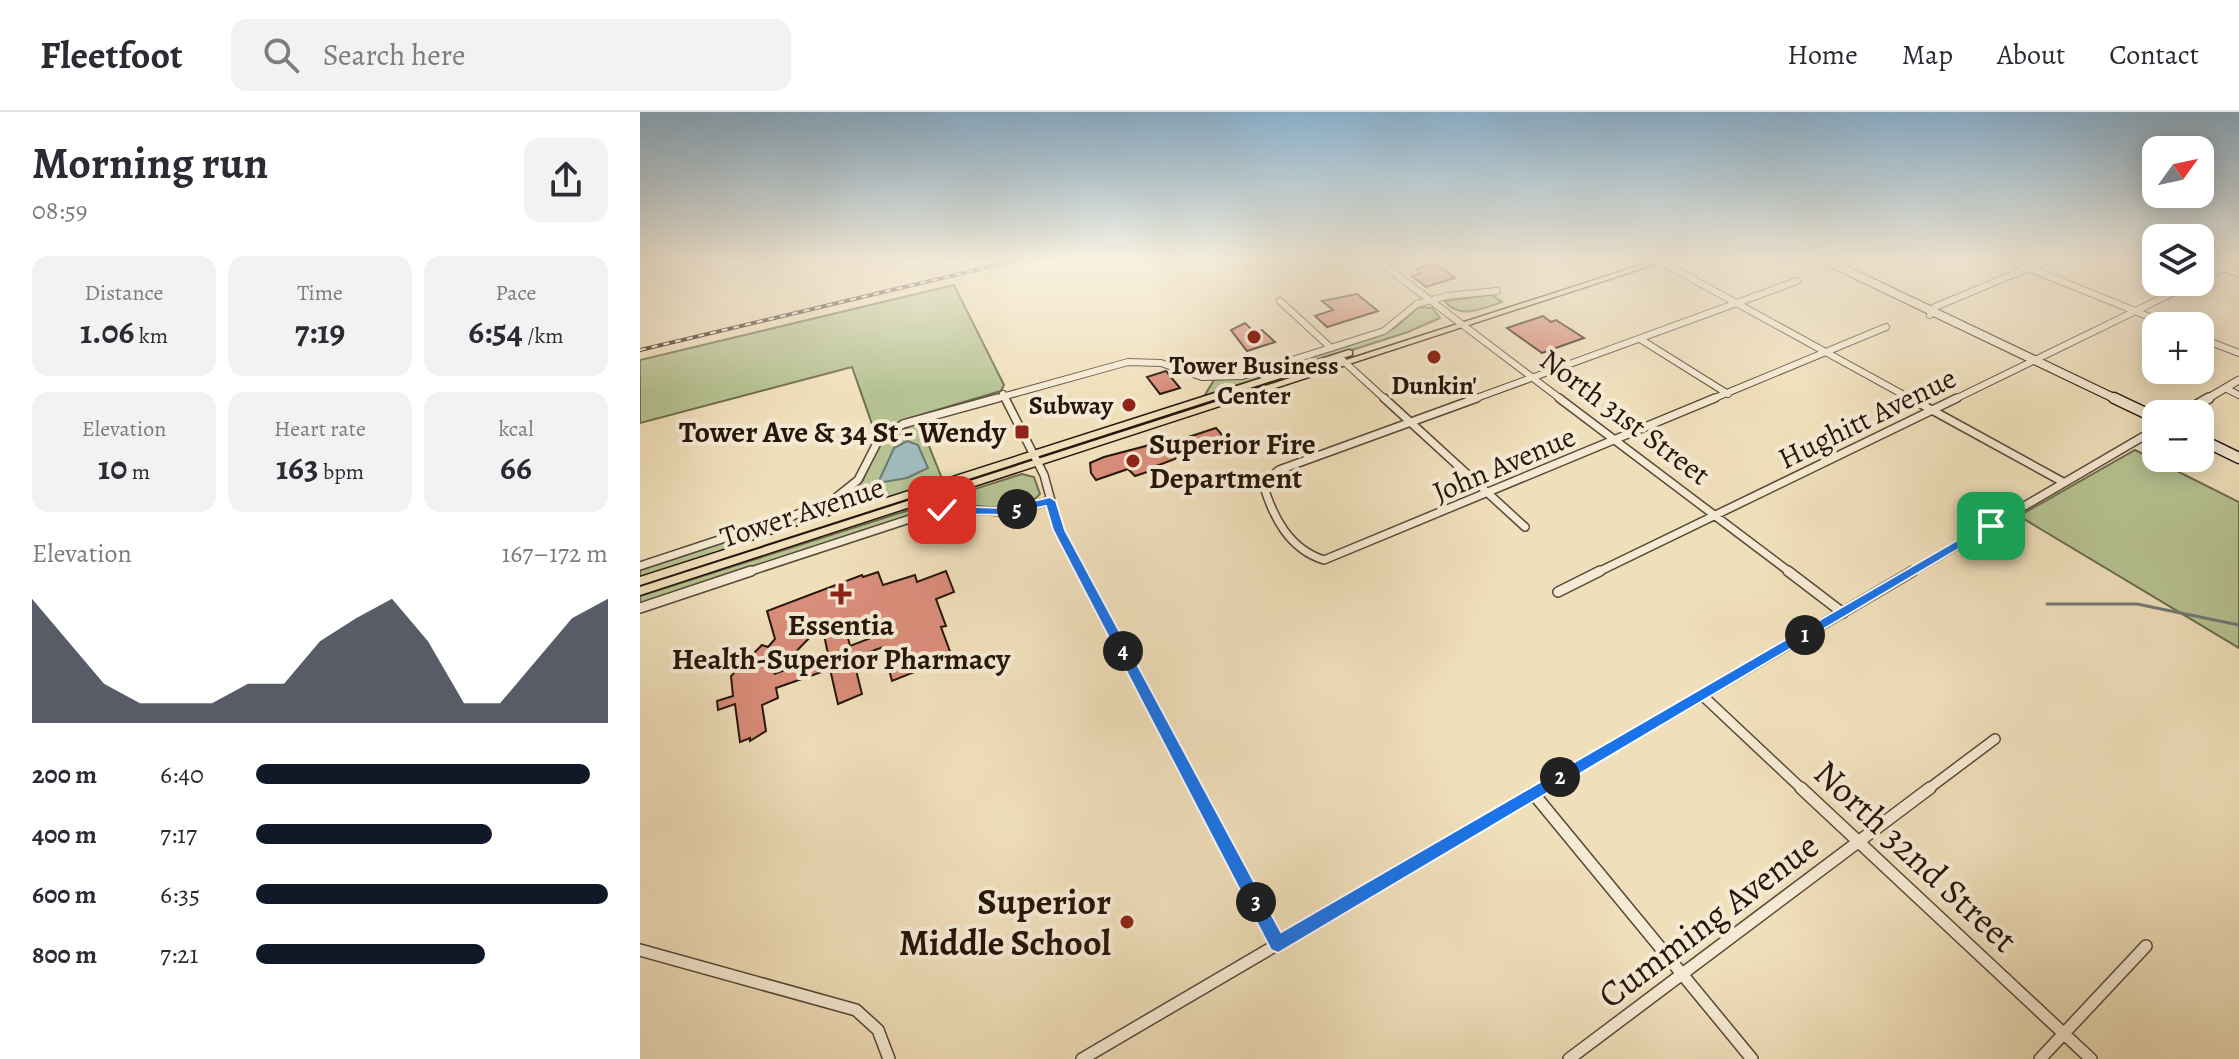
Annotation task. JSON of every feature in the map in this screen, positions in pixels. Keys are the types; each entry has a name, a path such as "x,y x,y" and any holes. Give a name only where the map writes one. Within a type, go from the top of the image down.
{"main road":[{"name":"Tower Avenue","path":"1459,322 1512,304"},
{"name":"Tower Avenue","path":"640,591 1339,356 1517,304"},
{"path":"1913,304 2142,411"},
{"path":"1914,304 1930,312"},
{"path":"2214,446 2239,458"},
{"name":"Tower Avenue","path":"640,581 1035,458"}],"street":[{"path":"1283,304 1525,527"},
{"path":"640,566 821,508 855,483 872,449 893,430 915,419 1134,361 1171,365 1202,377 1237,377 1339,356 1384,331 1409,308 1419,304"},
{"name":"North 31st Street","path":"1436,304 1843,613"},
{"path":"1410,423 1733,304"},
{"path":"1738,304 2063,482"},
{"path":"1930,312 1948,304"},
{"path":"2118,304 2142,314"},
{"name":"Hughitt Avenue","path":"1558,592 2149,304"},
{"name":"John Avenue","path":"1410,423 1279,470 1263,484 1268,505 1291,539 1309,558 1324,560 1360,548 1886,327"},
{"path":"1640,339 1728,394"},
{"path":"2214,343 2239,353"},
{"path":"2205,400 2239,380"},
{"path":"2225,388 2239,395"},
{"path":"1003,394 1035,458 1059,530 1278,944"},
{"path":"1082,1059 2142,437"},
{"path":"640,608 925,514 957,509 1005,512 1050,501"},
{"name":"North 32nd Street","path":"1702,695 2091,1059"},
{"name":"Cumming Avenue","path":"1569,1059 1995,739"},
{"path":"1533,793 1752,1059"},
{"path":"2040,1059 2146,946"},
{"path":"640,950 856,1010 871,1018 881,1031 889,1059"}],"green space":[{"path":"874,304 964,304 1004,385 1001,391 910,418 880,435 873,427 852,367 640,423 640,360"},
{"path":"1448,304 1496,304 1464,312"},
{"path":"1418,307 1432,308 1440,318 1408,332 1203,398 1214,380 1251,377 1381,335 1396,327"},
{"path":"919,421 943,481 640,578 640,570 825,509 863,480 874,452 885,440"},
{"path":"2135,450 2142,454 2142,472 2179,472 2239,502 2239,648 2019,516"},
{"path":"1022,474 1034,477 1040,494 1032,501 1005,507 931,509 640,604 640,596"}],"water":[{"path":"907,441 918,445 928,468 907,478 878,483 894,448"}],"building":[{"path":"1326,304 1370,304 1378,311 1327,327 1315,316 1333,310"},
{"path":"1543,316 1551,322 1556,320 1584,338 1542,353 1507,328"},
{"name":"Tower Business Center","path":"1245,323 1254,332 1262,330 1275,342 1247,351 1231,330"},
{"path":"1166,371 1180,388 1160,394 1147,377"},
{"name":"Superior Fire Department","path":"1216,428 1224,437 1179,453 1175,459 1151,468 1153,470 1135,476 1128,469 1096,480 1091,473 1090,463 1104,457 1165,441 1167,444"},
{"path":"946,571 954,592 936,599 946,626 941,627 952,657 892,681 883,647 853,658 862,694 838,704 830,669 776,688 778,698 762,705 766,731 750,741 750,738 740,742 735,704 718,710 717,701 733,696 731,676 762,645 768,647 775,639 767,611 862,575 878,572 883,585 915,575 917,582","holes":["875,618 879,635 850,646 846,629","822,625 828,654 774,674"]}],"waterway":[{"path":"2047,604 2137,604 2239,625"}],"railway":[{"path":"640,350 832,304"}],"place":[{"name":"Tower Business Center","path":"1254,337"},
{"name":"Dunkin'","path":"1434,357"},
{"name":"Subway","path":"1129,405"},
{"name":"Tower Ave & 34 St - Wendy","path":"1022,432"},
{"name":"Superior Fire Department","path":"1133,461"},
{"name":"Essentia Health-Superior Pharmacy","path":"841,594"},
{"name":"Superior Middle School","path":"1127,922"}],"route":[{"path":"942,510 1005,512 1050,501 1059,530 1278,944 1991,526"}]}
